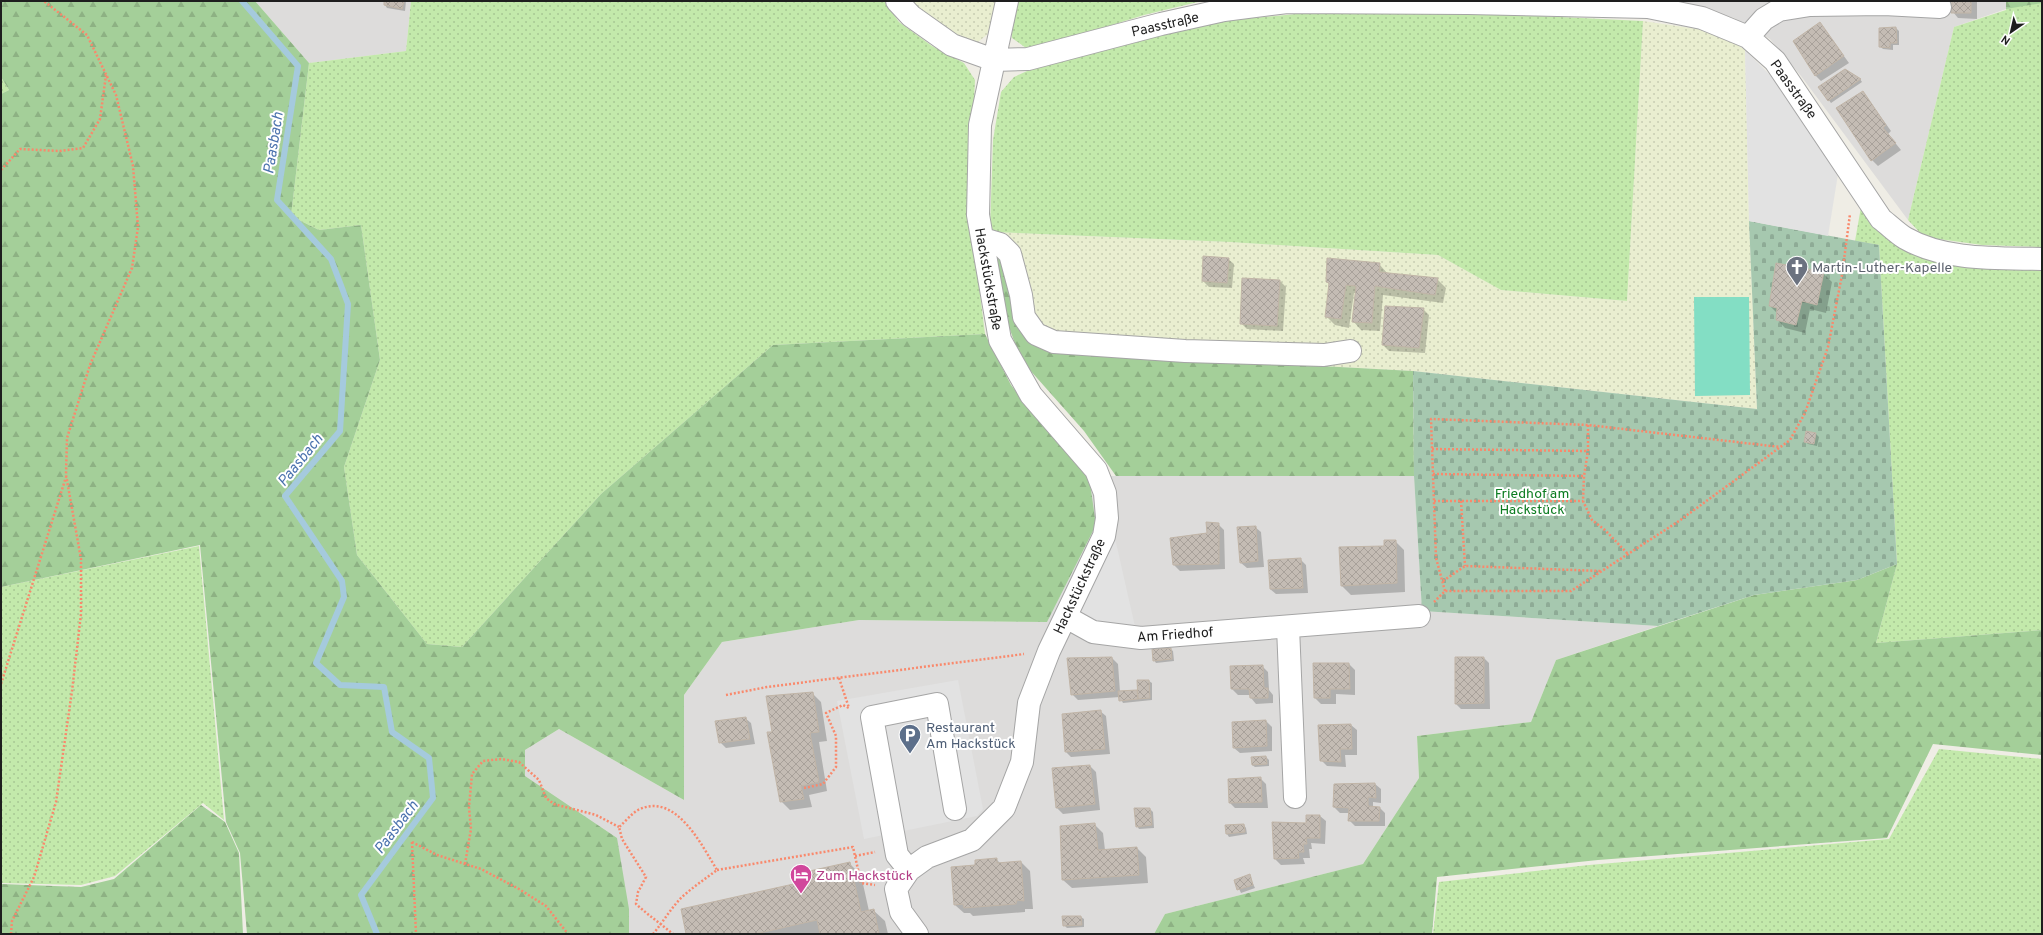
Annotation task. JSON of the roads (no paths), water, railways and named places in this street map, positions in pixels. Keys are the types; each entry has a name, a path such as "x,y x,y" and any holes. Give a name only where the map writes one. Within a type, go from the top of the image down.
{"street":[{"name":"Paasstraße","path":"897,1 910,16 952,44 994,60 1028,59 1203,14 1287,2 1468,3 1648,7 1702,18 1748,37 1775,61 1881,219 1904,238 1923,247 1962,256 2042,259"},
{"name":"Hackstückstraße","path":"917,934 901,912 896,889 909,870 927,857 972,840 1004,808 1022,762 1029,703 1049,651 1104,536 1107,518 1105,493 1096,470 1031,395 1000,340 978,215 980,125 1007,1"},
{"path":"1748,37 1764,19 1779,10 1802,6 1884,4 1940,7"},
{"path":"983,239 1000,244 1010,254 1024,317 1036,334 1054,342 1185,351 1324,355 1350,351"},
{"name":"Am Friedhof","path":"1066,617 1093,632 1141,638 1419,616"},
{"path":"1288,626 1295,797"},
{"path":"909,870 896,855 872,717 937,704 955,809"}],"waterway":[{"name":"Paasbach","path":"242,1 298,66 277,200 331,259 348,304 340,431 285,496 342,581 344,597 316,663 340,685 384,687 392,732 429,758 433,798 361,895 377,934"}],"place":[{"name":"Martin-Luther-Kapelle","path":"1797,286"},
{"name":"Restaurant Am Hackstück","path":"910,754"},
{"name":"Zum Hackstück","path":"801,894"}],"park label":[{"name":"Friedhof am Hackstück","path":"1532,502"}]}
